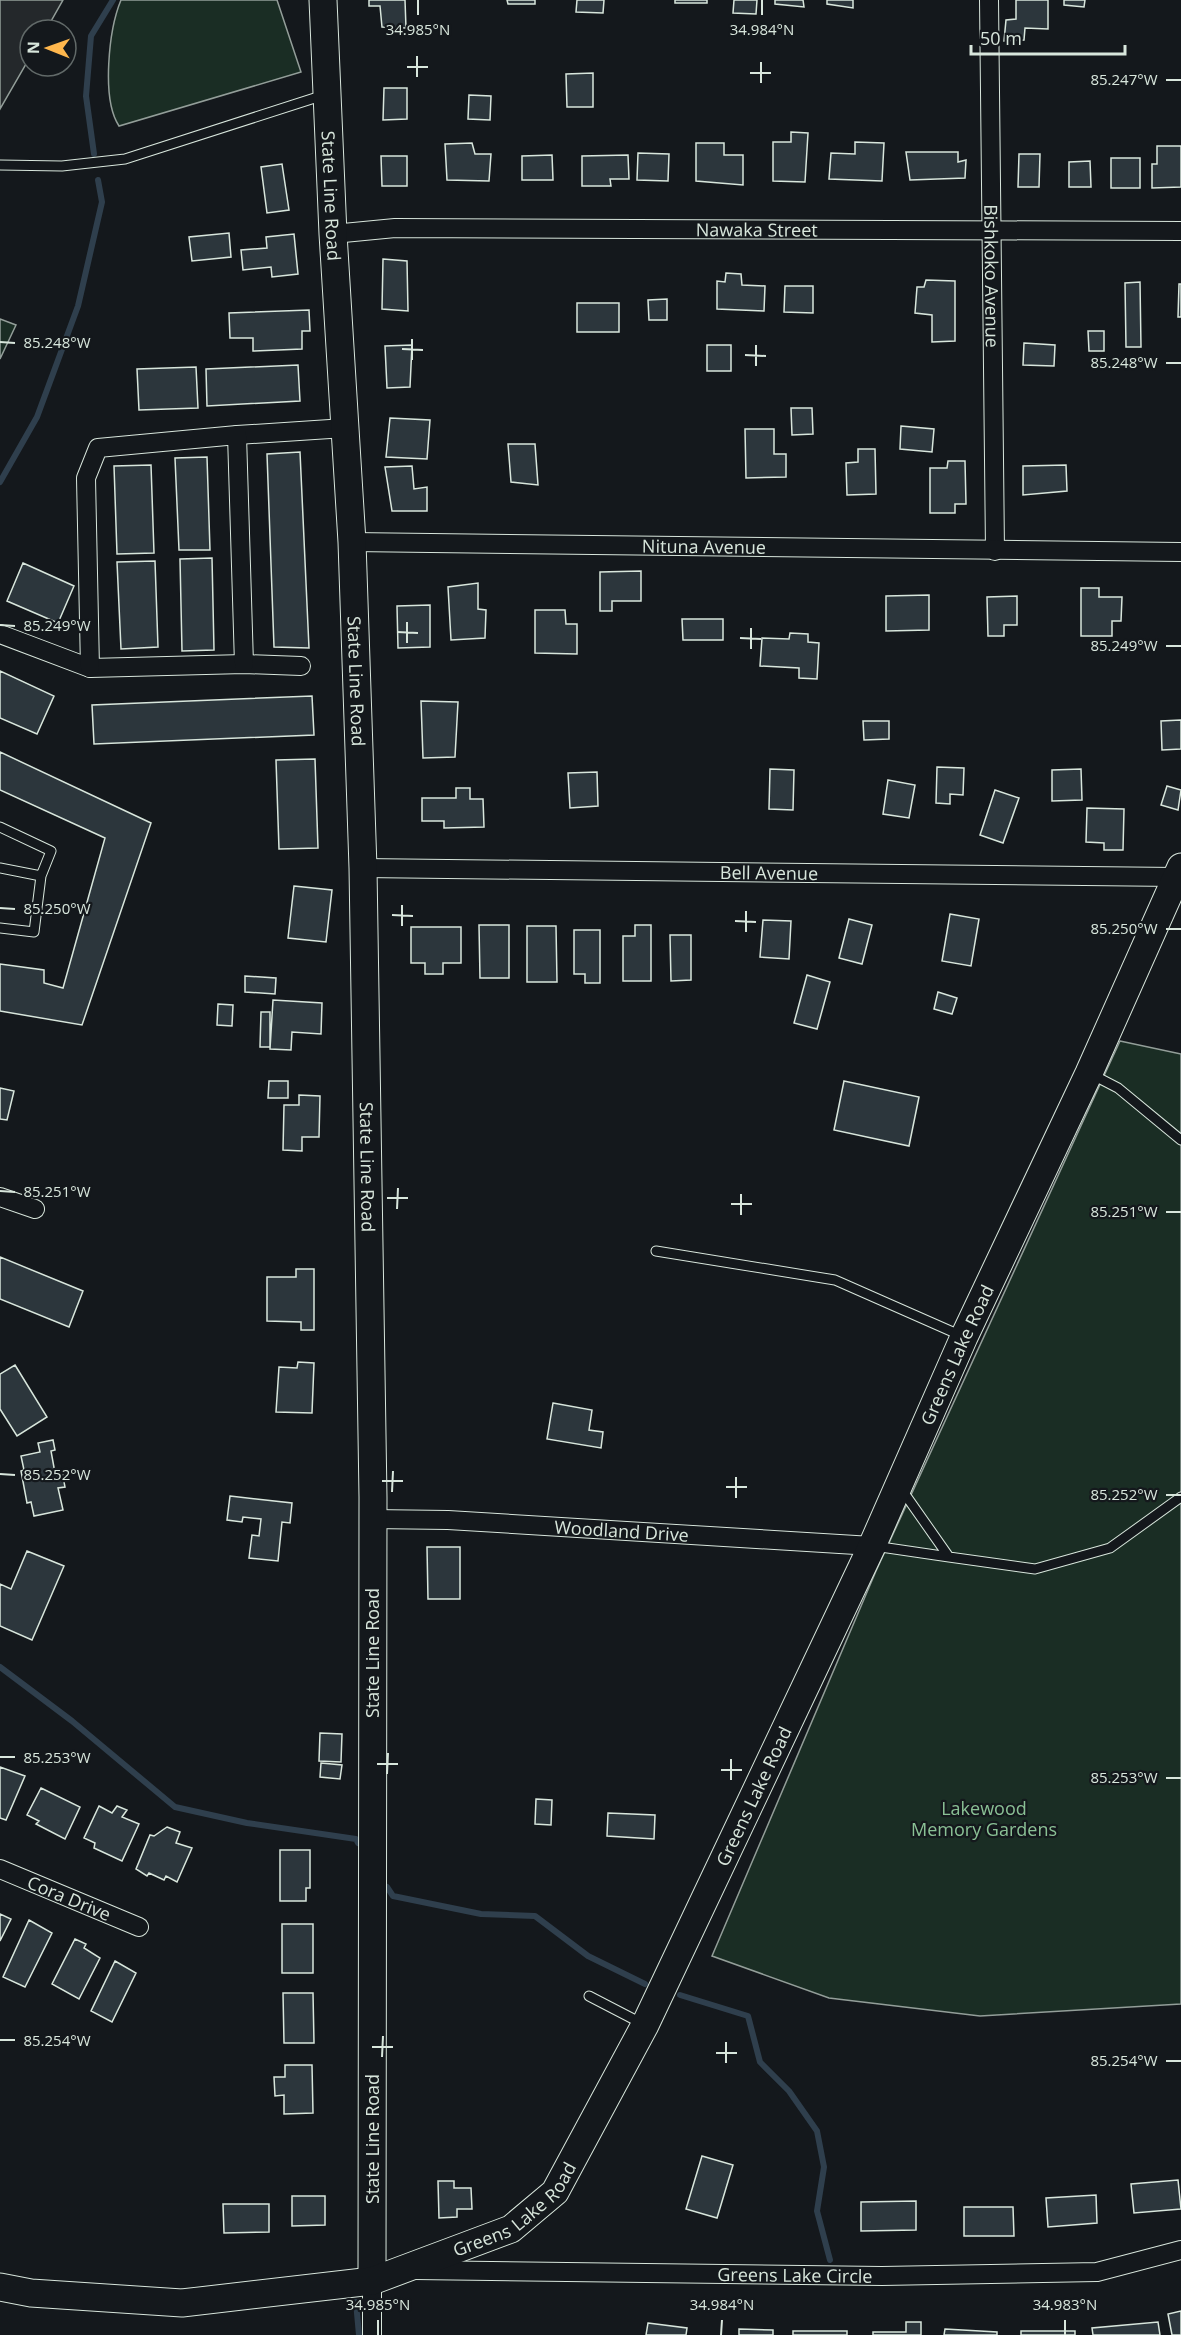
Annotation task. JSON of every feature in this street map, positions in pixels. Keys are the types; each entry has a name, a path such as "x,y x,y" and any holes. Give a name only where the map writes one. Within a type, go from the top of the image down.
{"street":[{"name":"State Line Road","path":"323,0 329,93 333,234 352,542 363,868 372,1519 372,2335"},
{"name":"Bishkoko Avenue","path":"989,0 995,551"},
{"name":"Nawaka Street","path":"333,234 395,228 1181,231"},
{"path":"90,668 86,478 98,448 345,428"},
{"path":"237,435 244,664"},
{"name":"Nituna Avenue","path":"352,542 1181,552"},
{"path":"0,633 90,668 244,664 302,666"},
{"name":"Bell Avenue","path":"363,868 1178,872"},
{"name":"Greens Lake Road","path":"0,2287 31,2293 182,2302 372,2281 511,2229 555,2192 645,2025 872,1546 897,1484 1089,1072 1178,872"},
{"path":"0,1197 35,1209"},
{"name":"Woodland Drive","path":"372,1519 448,1520 872,1546"},
{"name":"Cora Drive","path":"0,1869 139,1927"},
{"name":"Greens Lake Circle","path":"404,2270 882,2276 1097,2272 1181,2250"}],"lane":[{"path":"0,165 62,166 125,159 329,93"},
{"path":"0,827 51,851 41,876 34,932 0,928"},
{"path":"0,868 41,876"},
{"path":"1089,1072 1118,1088 1181,1140"},
{"path":"656,1251 835,1280 964,1337"},
{"path":"897,1484 949,1557"},
{"path":"872,1546 1035,1569 1110,1548 1181,1497"},
{"path":"589,1996 645,2025"}],"green space":[{"path":"121,0 277,0 301,72 119,126 113,114 110,99 109,64 113,28"},
{"path":"0,319 16,325 0,359"},
{"name":"Lakewood Memory Gardens","path":"1120,1041 1181,1054 1181,2004 980,2016 829,1998 712,1956 876,1571"}],"shaded area":[{"path":"0,0 63,0 53,18 18,18 18,78 0,109"}],"building":[{"path":"369,0 405,0 406,28 382,27 380,6 369,6"},
{"path":"507,0 535,0 535,4 508,4"},
{"path":"577,0 604,0 603,13 576,12"},
{"path":"675,0 707,0 707,3 675,3"},
{"path":"734,0 757,0 756,14 733,13"},
{"path":"775,0 803,0 804,7 775,4"},
{"path":"827,0 853,0 853,8 827,4"},
{"path":"1016,0 1048,0 1048,29 1025,28 1024,40 1004,41 1006,20 1016,19"},
{"path":"1064,0 1085,0 1084,7 1064,5"},
{"path":"593,73 593,107 567,107 566,74"},
{"path":"384,88 407,88 407,119 383,120"},
{"path":"469,95 491,96 490,120 468,119"},
{"path":"791,132 808,133 805,182 773,181 773,142 791,142"},
{"path":"855,142 884,143 882,181 829,179 831,153 855,154"},
{"path":"472,143 475,154 491,154 489,181 447,180 445,144"},
{"path":"696,143 724,143 724,155 743,155 743,185 696,181"},
{"path":"1157,146 1181,146 1181,187 1152,188 1152,164 1157,164"},
{"path":"906,152 958,152 958,162 966,160 965,178 910,180"},
{"path":"638,153 669,154 668,181 637,180"},
{"path":"1019,154 1040,154 1039,187 1018,187"},
{"path":"552,155 553,180 522,180 522,156"},
{"path":"628,155 629,179 610,179 611,186 582,186 582,156"},
{"path":"381,156 407,156 407,186 382,186"},
{"path":"1111,158 1140,158 1140,188 1111,188"},
{"path":"1090,161 1091,187 1069,187 1069,162"},
{"path":"282,164 289,210 267,213 261,167"},
{"path":"229,233 231,257 192,261 189,237"},
{"path":"294,234 298,274 272,277 271,267 243,270 241,250 267,248 266,237"},
{"path":"383,259 407,261 408,311 382,309"},
{"path":"726,273 741,274 742,285 765,286 764,311 717,309 717,281 725,282"},
{"path":"926,280 955,281 955,341 932,342 932,315 915,313 917,287 924,287"},
{"path":"1140,282 1141,347 1126,347 1125,283"},
{"path":"1179,284 1181,284 1181,317 1178,317"},
{"path":"785,286 813,286 813,313 784,312"},
{"path":"667,299 667,320 649,320 648,300"},
{"path":"577,303 619,303 619,332 577,332"},
{"path":"309,310 310,331 302,331 302,349 253,351 253,338 230,338 229,313"},
{"path":"1088,331 1104,331 1104,351 1089,351"},
{"path":"1024,343 1055,345 1054,366 1023,365"},
{"path":"412,345 410,387 387,388 385,346"},
{"path":"707,345 731,345 731,371 707,371"},
{"path":"298,365 300,401 207,406 206,369"},
{"path":"196,367 198,408 139,410 137,369"},
{"path":"791,408 812,408 813,434 792,435"},
{"path":"390,418 430,420 427,459 386,457"},
{"path":"901,426 934,429 932,452 900,449"},
{"path":"745,429 774,429 774,454 786,454 786,477 746,478"},
{"path":"508,444 535,444 538,485 511,482"},
{"path":"858,449 875,449 876,494 847,495 846,463 858,462"},
{"path":"300,452 309,648 274,647 267,454"},
{"path":"207,457 210,550 179,550 175,458"},
{"path":"948,461 965,461 966,504 955,504 955,513 930,513 930,468 947,468"},
{"path":"151,465 154,553 117,554 114,466"},
{"path":"1066,465 1067,491 1023,495 1023,466"},
{"path":"412,466 414,489 427,487 427,511 392,511 385,467"},
{"path":"212,558 214,650 182,651 180,559"},
{"path":"155,561 158,647 121,649 117,562"},
{"path":"23,563 74,586 58,623 7,601"},
{"path":"641,571 641,601 612,601 612,611 600,611 600,572"},
{"path":"478,583 478,609 486,610 485,638 451,640 448,587"},
{"path":"1081,588 1099,588 1099,597 1122,597 1121,621 1112,621 1112,636 1081,636"},
{"path":"929,595 929,630 886,631 886,596"},
{"path":"1017,596 1017,625 1004,625 1004,636 988,636 987,597"},
{"path":"430,605 430,647 398,648 397,606"},
{"path":"535,610 565,610 566,624 577,624 577,654 535,653"},
{"path":"682,619 723,619 723,640 683,640"},
{"path":"790,633 808,634 808,642 819,643 817,679 799,678 799,668 760,666 762,638 789,639"},
{"path":"0,671 54,696 37,734 0,718"},
{"path":"312,696 314,735 94,744 92,705"},
{"path":"421,701 458,702 455,757 423,758"},
{"path":"1181,720 1181,749 1162,750 1161,721"},
{"path":"863,721 889,721 889,739 864,740"},
{"path":"0,752 151,823 82,1025 0,1011 0,964 44,970 44,983 63,988 105,838 0,790"},
{"path":"315,759 318,848 279,849 276,760"},
{"path":"937,767 964,768 963,795 950,794 950,804 936,803"},
{"path":"770,769 794,770 793,810 769,809"},
{"path":"1081,769 1082,800 1052,801 1052,770"},
{"path":"597,772 598,806 570,808 568,773"},
{"path":"888,780 915,785 909,818 883,814"},
{"path":"1167,786 1181,790 1178,810 1161,805"},
{"path":"456,788 470,788 470,799 483,799 484,827 444,828 444,821 422,821 422,798 456,798"},
{"path":"995,790 1019,798 1003,843 980,835"},
{"path":"1087,808 1124,809 1123,850 1104,850 1104,843 1086,842"},
{"path":"294,886 332,890 326,942 288,938"},
{"path":"950,914 979,919 971,966 942,961"},
{"path":"849,919 872,925 862,964 839,958"},
{"path":"763,920 791,921 789,959 760,957"},
{"path":"479,925 509,925 509,978 480,978"},
{"path":"635,925 651,925 651,981 623,981 623,936 635,936"},
{"path":"527,926 556,926 557,982 527,982"},
{"path":"411,927 461,927 461,963 443,963 443,974 425,974 425,963 411,963"},
{"path":"574,930 600,930 600,983 585,983 585,974 574,974"},
{"path":"670,935 691,935 691,980 671,981"},
{"path":"807,975 830,982 817,1029 794,1023"},
{"path":"245,976 276,978 275,994 245,992"},
{"path":"938,992 957,998 952,1014 934,1009"},
{"path":"273,1000 322,1003 321,1034 292,1032 291,1050 270,1049"},
{"path":"218,1004 233,1005 232,1026 217,1025"},
{"path":"261,1012 270,1012 270,1047 260,1047"},
{"path":"269,1081 288,1081 288,1098 268,1098"},
{"path":"844,1081 919,1097 909,1146 834,1130"},
{"path":"0,1088 14,1091 7,1120 0,1119"},
{"path":"299,1095 320,1096 319,1137 302,1137 302,1151 283,1150 284,1105 299,1105"},
{"path":"0,1257 83,1291 69,1327 0,1299"},
{"path":"296,1269 314,1269 314,1330 301,1330 301,1322 267,1321 267,1277 296,1277"},
{"path":"298,1362 314,1363 312,1413 276,1412 279,1367 297,1368"},
{"path":"15,1365 47,1417 17,1436 0,1409 0,1374"},
{"path":"553,1403 592,1410 589,1430 603,1432 601,1448 547,1439"},
{"path":"53,1440 55,1450 51,1451 55,1473 62,1471 65,1487 58,1488 63,1510 34,1516 31,1502 27,1503 21,1471 24,1470 21,1456 40,1452 38,1443"},
{"path":"230,1496 292,1503 290,1523 282,1522 278,1561 249,1558 252,1535 259,1536 261,1519 243,1517 242,1522 227,1520"},
{"path":"427,1547 460,1547 460,1599 428,1599"},
{"path":"27,1551 64,1566 32,1640 0,1626 0,1584 11,1589"},
{"path":"320,1733 342,1734 341,1762 319,1761"},
{"path":"321,1763 342,1765 340,1779 320,1777"},
{"path":"0,1767 25,1776 6,1820 0,1818"},
{"path":"41,1788 80,1807 65,1839 36,1824 39,1821 27,1815"},
{"path":"536,1799 552,1800 551,1825 535,1824"},
{"path":"99,1806 112,1813 117,1806 127,1810 122,1817 139,1824 122,1861 94,1848 95,1843 84,1838"},
{"path":"608,1813 655,1815 654,1839 607,1836"},
{"path":"167,1827 180,1832 176,1843 192,1848 177,1882 166,1876 164,1880 149,1873 147,1876 136,1869 150,1835 154,1836"},
{"path":"280,1850 310,1850 310,1888 306,1888 306,1901 280,1901"},
{"path":"0,1914 11,1919 0,1941"},
{"path":"29,1920 52,1933 25,1987 3,1977"},
{"path":"282,1924 313,1924 313,1973 282,1973"},
{"path":"75,1939 86,1944 84,1948 100,1958 79,1999 52,1984"},
{"path":"115,1961 136,1973 112,2022 91,2011"},
{"path":"283,1993 313,1993 314,2043 284,2043"},
{"path":"285,2065 312,2065 313,2113 284,2114 284,2095 275,2096 274,2077 285,2077"},
{"path":"702,2156 733,2165 717,2218 686,2209"},
{"path":"1178,2180 1181,2209 1134,2213 1131,2184"},
{"path":"438,2181 454,2181 454,2188 471,2188 472,2209 457,2209 457,2217 439,2218"},
{"path":"1096,2195 1097,2223 1048,2227 1046,2198"},
{"path":"292,2196 325,2196 325,2225 292,2226"},
{"path":"916,2201 916,2230 861,2231 861,2202"},
{"path":"223,2204 269,2204 269,2232 224,2233"},
{"path":"964,2207 1013,2207 1014,2236 964,2236"},
{"path":"1181,2311 1181,2335 1172,2335 1168,2314"},
{"path":"906,2322 921,2322 921,2335 873,2335 873,2332 906,2332"},
{"path":"1158,2322 1160,2335 1093,2335 1092,2328"},
{"path":"648,2323 687,2328 686,2335 646,2335"},
{"path":"739,2329 773,2330 773,2335 739,2335"},
{"path":"945,2329 997,2332 997,2335 944,2335"},
{"path":"793,2331 847,2331 847,2335 793,2335"},
{"path":"1021,2331 1075,2331 1075,2335 1021,2335"}],"waterway":[{"path":"94,154 86,96 91,36 113,0"},
{"path":"0,482 37,417 78,306 102,202 98,180"},
{"path":"0,1667 72,1721 175,1807 247,1823 356,1839 358,1843"},
{"path":"387,1887 393,1896 481,1914 535,1916 588,1956 645,1984"},
{"path":"680,1995 748,2016 760,2062 789,2091 817,2131 824,2167 817,2211 830,2260"},
{"path":"356,2302 359,2335"}]}
